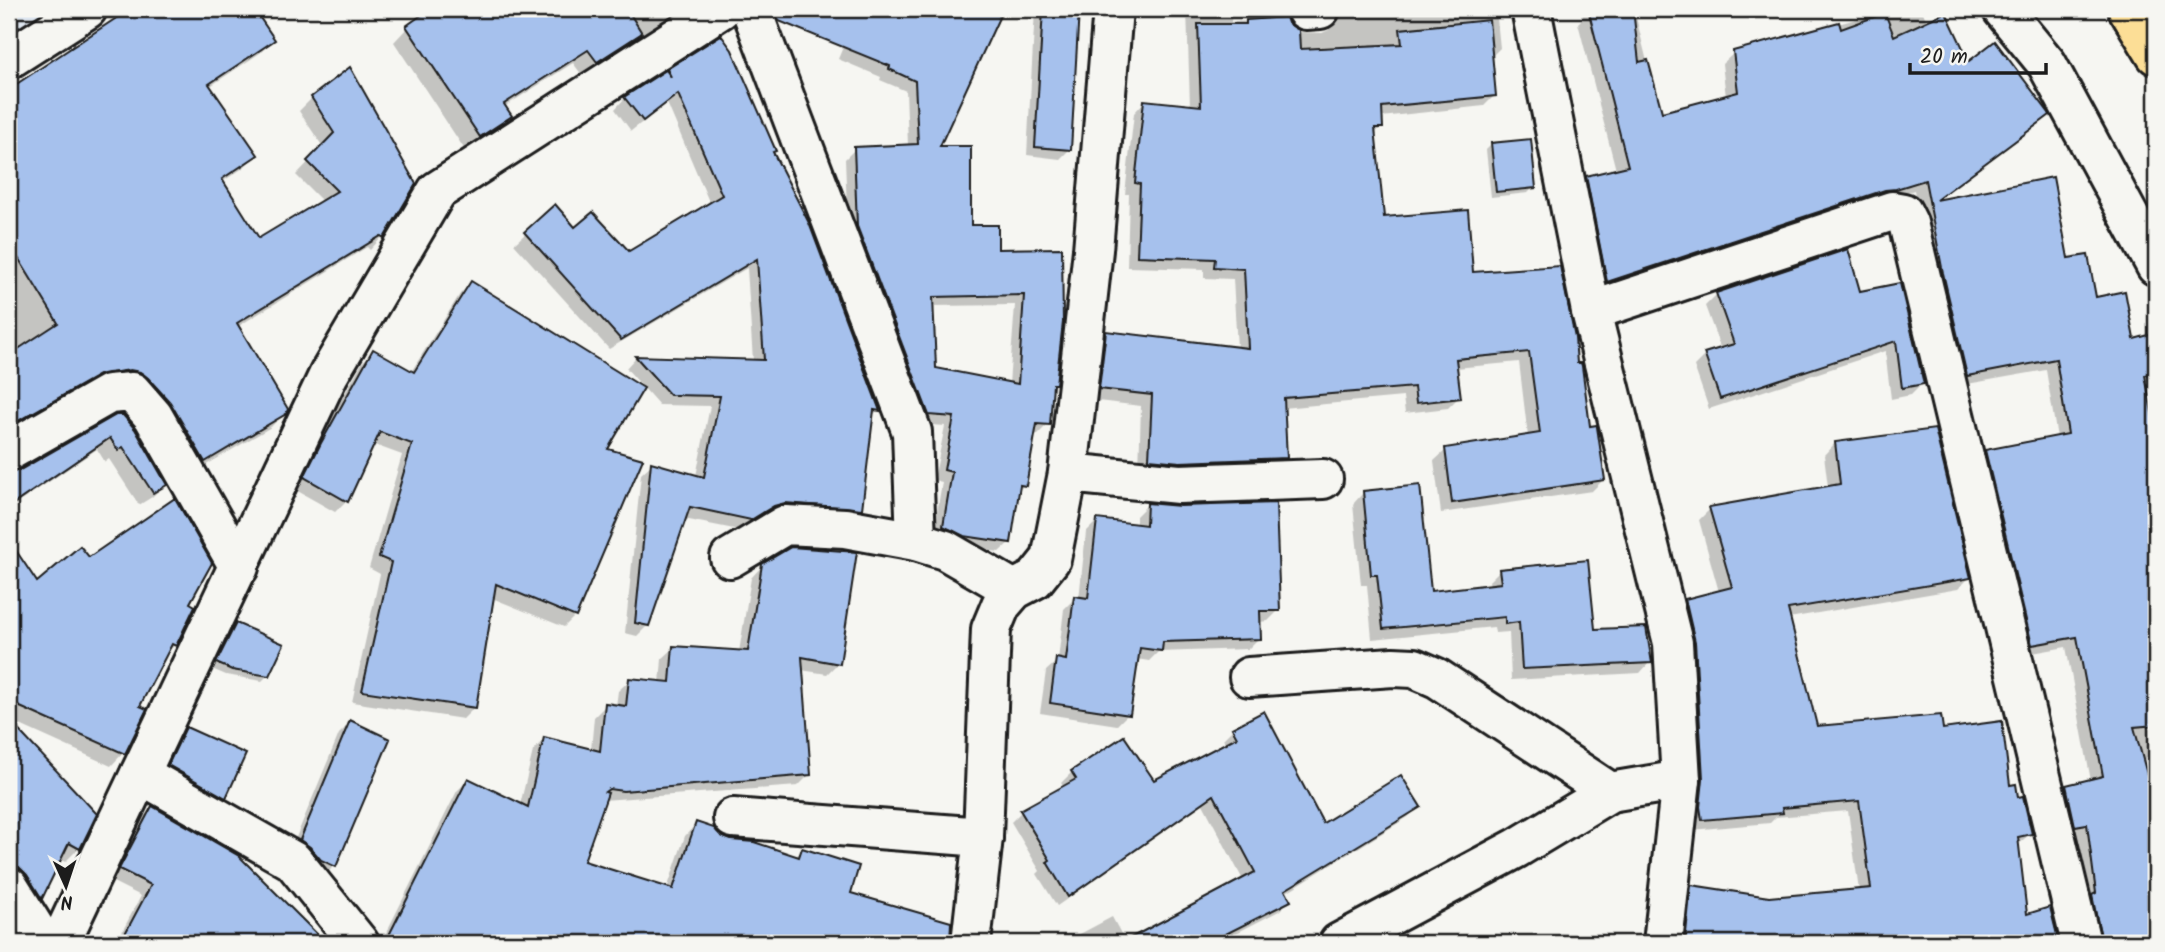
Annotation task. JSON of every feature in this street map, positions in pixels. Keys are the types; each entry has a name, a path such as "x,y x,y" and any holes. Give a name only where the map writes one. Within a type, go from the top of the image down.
{"highway":[{"path":"2128,9 2156,55"}],"street":[{"path":"9,59 87,9"},
{"path":"60,943 329,374 437,191 721,9"},
{"path":"751,9 912,432 916,541"},
{"path":"971,943 984,836 991,629 1001,606 1014,590 1035,579 1051,559 1068,473 1093,250 1113,9"},
{"path":"1531,9 1591,311 1673,643 1681,780 1663,943"},
{"path":"2002,9 2047,64 2156,266"},
{"path":"1591,311 1892,211 1903,213 1908,223 2081,943"},
{"path":"9,451 109,394 132,392 153,416 239,567"},
{"path":"1068,473 1179,484 1323,479"},
{"path":"730,558 785,525 845,527 916,541 945,550 1014,590"},
{"path":"1249,677 1393,667 1414,668 1437,678 1611,792"},
{"path":"140,774 293,862 359,943"},
{"path":"1339,943 1517,848 1611,792 1681,780"},
{"path":"733,818 984,836"},
{"path":"9,887 44,943"}],"shaded area":[{"path":"9,9 76,9 9,53"}],"building":[{"path":"130,9 254,9 275,40 209,84 258,155 222,179 259,238 337,191 307,161 334,133 311,97 350,67 416,184 384,238 381,236 237,323 288,409 286,414 205,462 170,402 148,378 140,372 130,370 99,375 9,426 9,355 58,323 9,243 9,89"},
{"path":"430,9 627,9 642,33 597,62 588,50 504,104 512,116 480,137 406,26"},
{"path":"774,9 1003,9 940,146 971,146 971,225 998,225 998,249 1062,248 1063,322 1056,384 1053,384 1050,425 1037,424 1026,486 1020,485 1011,543 964,536 943,526 952,472 944,470 954,417 929,415 857,226 854,147 918,144 915,81 889,69 890,66 779,21","holes":["1024,295 1018,384 936,368 933,297"]},
{"path":"1043,9 1079,9 1071,150 1035,147"},
{"path":"1588,9 1633,9 1639,62 1648,60 1662,112 1738,92 1733,51 1839,22 1841,29 1885,13 1894,36 1946,12 1969,61 1995,41 2049,113 2050,115 1936,200 2053,177 2068,258 2088,255 2096,297 2125,291 2134,339 2156,333 2156,373 2145,375 2156,435 2156,725 2134,727 2156,807 2156,943 2102,943 2092,895 2096,893 2087,824 2075,826 2066,785 2103,776 2077,637 2032,645 1985,450 2068,434 2056,359 1967,376 1925,180 1885,190 1607,282 1586,176 1628,166"},
{"path":"1286,17 1288,23 1299,30 1300,49 1402,44 1400,29 1489,20 1496,96 1382,107 1383,128 1375,128 1384,217 1468,210 1473,272 1560,266 1575,338 1577,363 1582,366 1590,426 1597,425 1605,480 1452,503 1445,448 1540,433 1529,352 1456,359 1461,398 1416,403 1414,387 1284,398 1287,458 1180,462 1149,459 1152,395 1099,389 1106,331 1248,348 1244,269 1214,267 1215,259 1137,256 1140,184 1135,183 1144,100 1201,106 1198,24 1246,24 1246,20"},
{"path":"721,35 732,50 776,151 773,152 809,223 880,411 874,410 862,509 785,503 774,506 751,520 690,507 649,626 635,623 651,462 704,477 720,396 670,395 635,356 764,360 757,259 621,340 524,232 555,204 575,227 593,212 629,251 722,195 678,94 643,121 624,97 666,70 671,77 667,69"},
{"path":"1531,139 1536,188 1496,192 1491,143"},
{"path":"1848,249 1860,291 1900,283 1924,384 1902,388 1896,341 1720,399 1704,353 1734,344 1716,293"},
{"path":"471,281 644,388 608,449 643,459 576,617 496,584 476,708 362,691 391,562 379,557 412,444 380,432 348,502 304,477 373,349 414,372"},
{"path":"116,415 123,415 135,429 167,485 153,493 123,447 118,450 110,438 9,507 9,473 20,470"},
{"path":"1935,429 1971,578 1788,609 1817,726 1941,715 1943,729 2002,721 2010,785 2016,784 2018,797 2023,796 2032,834 2018,837 2027,914 2050,907 2059,943 1685,943 1691,885 1769,897 1871,888 1859,801 1782,808 1783,813 1702,820 1700,807 1703,779 1695,642 1685,599 1732,587 1709,507 1840,484 1835,442"},
{"path":"1420,485 1431,591 1501,583 1499,569 1588,560 1595,629 1646,627 1652,663 1522,669 1519,622 1505,624 1505,617 1383,629 1377,575 1371,575 1363,491"},
{"path":"175,498 212,563 190,603 195,606 176,646 172,644 140,706 147,709 125,754 9,702 9,540 37,582 80,546 89,557"},
{"path":"1147,503 1180,506 1276,503 1280,611 1260,611 1261,639 1163,642 1162,651 1140,648 1130,715 1050,703 1056,658 1066,660 1074,596 1088,598 1097,519 1146,525"},
{"path":"791,547 857,552 840,664 802,657 811,775 623,791 609,789 605,792 608,793 584,861 673,889 696,822 714,828 721,836 731,840 754,842 799,857 802,848 859,866 851,893 951,922 950,943 385,943 468,778 528,807 544,737 600,751 605,703 626,706 629,678 670,682 673,646 748,651 762,564"},
{"path":"236,623 284,644 269,676 232,670 216,663"},
{"path":"1264,711 1323,823 1401,775 1421,807 1285,890 1291,901 1208,943 1121,943 1255,872 1214,795 1068,897 1047,862 1050,860 1020,810 1076,779 1071,771 1124,736 1154,780 1237,737 1232,728"},
{"path":"9,720 97,814 80,849 69,843 42,899 27,875 19,867 9,865"},
{"path":"350,720 390,739 336,867 321,860 300,840"},
{"path":"186,727 246,754 226,798 168,765"},
{"path":"152,806 239,856 326,943 120,943 151,885 119,869"}]}
